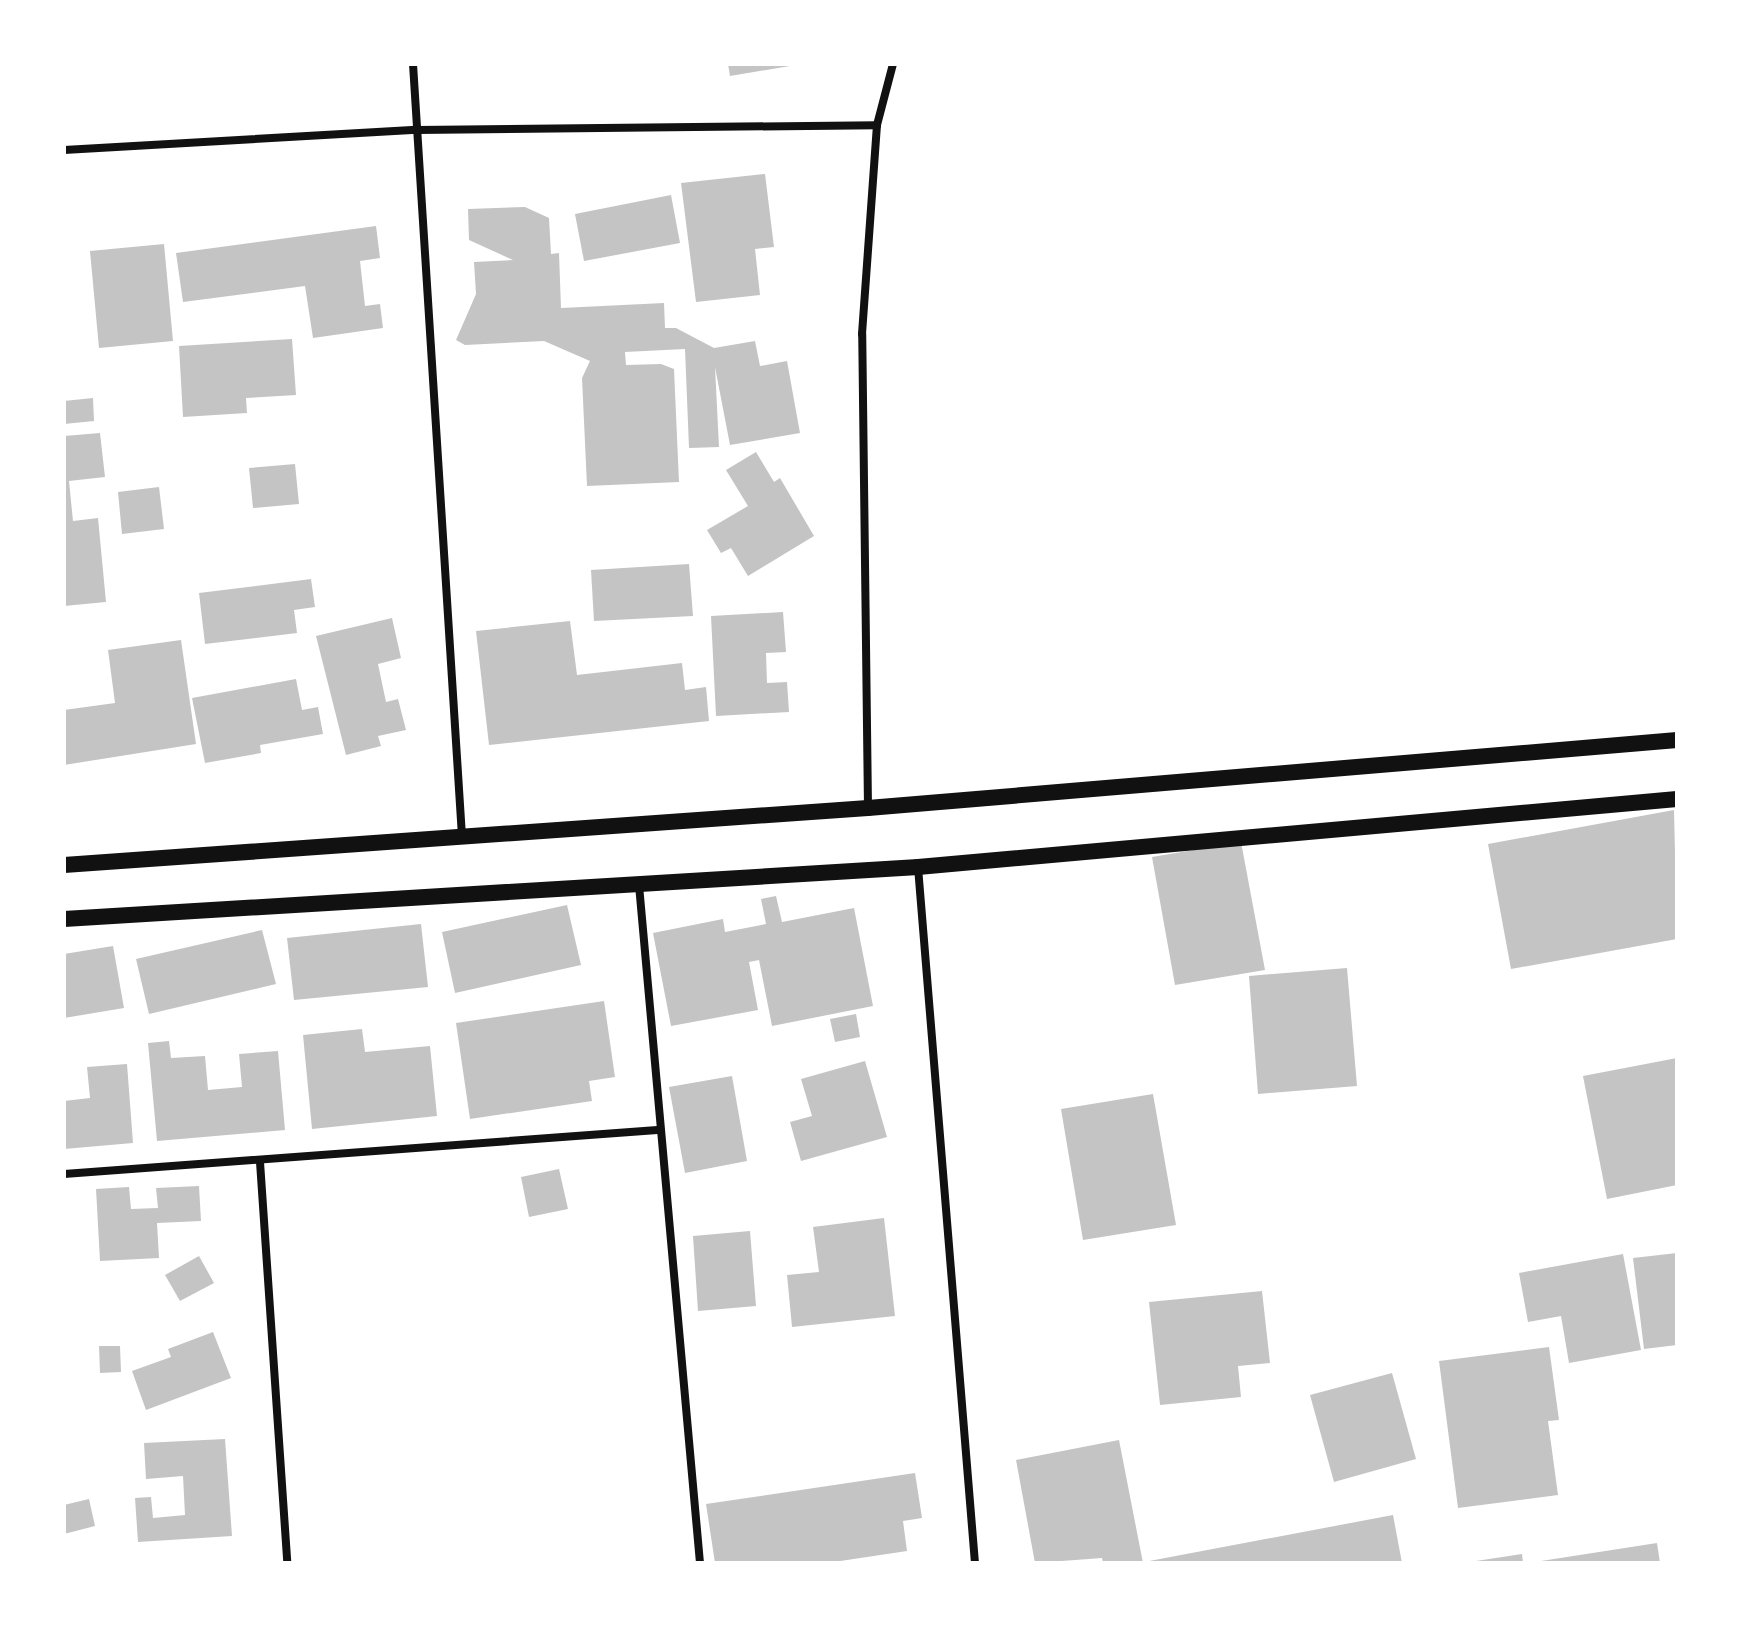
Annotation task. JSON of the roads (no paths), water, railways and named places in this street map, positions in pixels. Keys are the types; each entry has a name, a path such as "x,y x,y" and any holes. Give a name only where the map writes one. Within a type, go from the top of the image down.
{"main road":[{"path":"64,865 868,808 1677,740"},
{"path":"64,919 918,867 1677,799"}],"street":[{"path":"413,64 462,837"},
{"path":"868,808 862,334 877,125 893,64"},
{"path":"64,150 416,130 877,125"},
{"path":"918,867 975,1563"},
{"path":"639,884 657,1130 700,1563"},
{"path":"64,1174 260,1162 657,1130"},
{"path":"260,1162 287,1563"}]}
